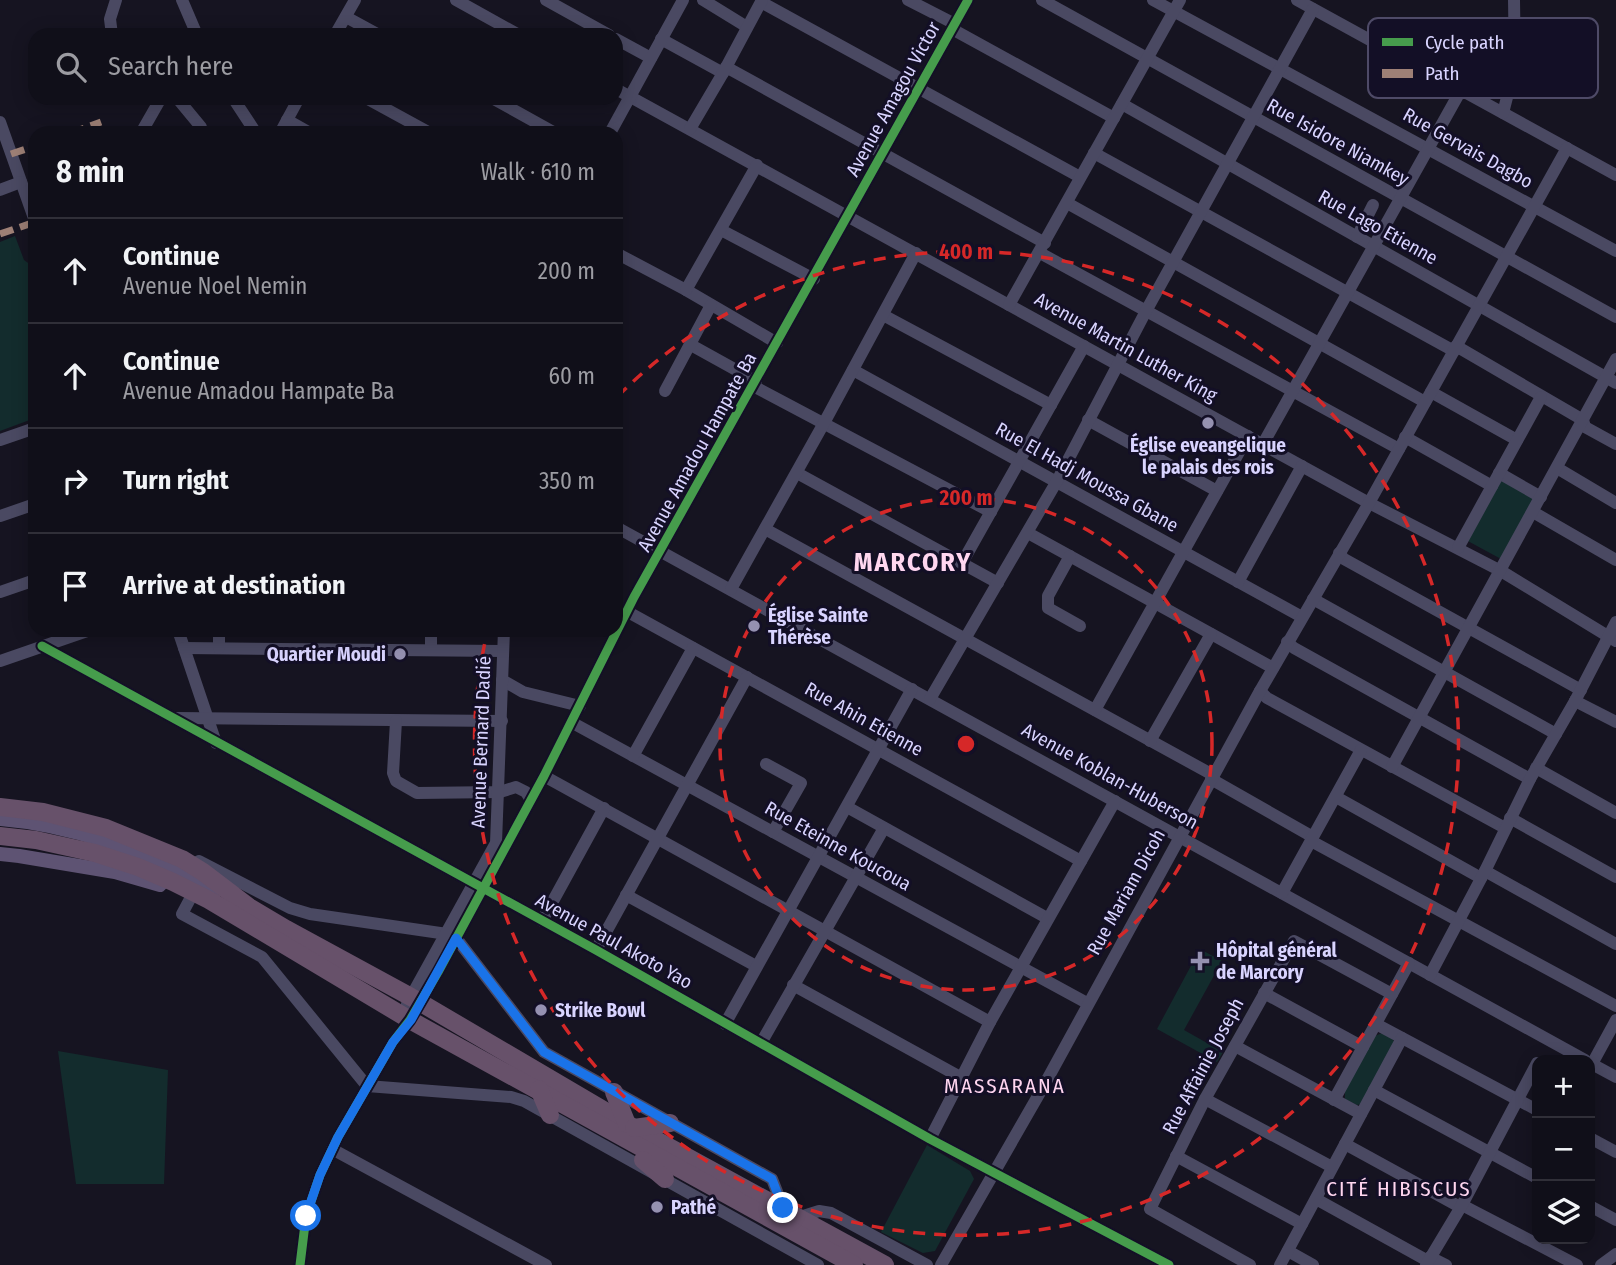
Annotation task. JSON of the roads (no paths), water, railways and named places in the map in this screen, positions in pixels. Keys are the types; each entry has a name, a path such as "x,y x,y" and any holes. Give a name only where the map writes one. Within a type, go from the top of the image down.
{"highway":[{"path":"0,807 43,812 76,820 106,828 138,847 178,854 249,907 416,1000 854,1265"},
{"path":"0,836 36,840 95,853 173,882 209,900 406,1017 539,1089 783,1208 885,1265"},
{"path":"539,1089 550,1115"},
{"path":"614,1092 627,1130 628,1147 665,1179"},
{"path":"627,1130 670,1123"}],"main road":[{"path":"0,819 36,824 138,847 249,907"},
{"path":"0,855 134,876 158,884 268,937"}],"street":[{"path":"111,28 110,19 116,0"},
{"path":"182,0 194,28"},
{"path":"339,28 355,0"},
{"path":"456,0 506,28"},
{"path":"546,0 597,28"},
{"path":"614,126 683,0"},
{"path":"703,0 747,27"},
{"path":"908,0 1114,118"},
{"name":"Avenue Amagou Victor","path":"848,216 968,0"},
{"name":"Rue Isidore Niamkey","path":"1042,0 1616,317"},
{"name":"Rue Gervais Dagbo","path":"1153,0 1176,6 1280,68 1616,251"},
{"path":"1297,0 1368,39"},
{"path":"1514,0 1514,18"},
{"path":"690,129 762,1 1080,177"},
{"path":"1010,304 1176,6"},
{"path":"930,699 1057,481 1200,211 1313,9"},
{"path":"346,17 366,28"},
{"path":"662,38 883,154 1146,311 1399,450"},
{"path":"623,43 651,58"},
{"name":"Avenue Martin Luther King","path":"623,93 1369,503 1501,570 1612,639"},
{"path":"1263,444 1456,98"},
{"path":"1476,98 1616,175"},
{"path":"1503,113 1507,98"},
{"name":"Rue Lago Etienne","path":"1122,104 1611,380"},
{"path":"145,126 156,105"},
{"path":"183,105 200,126"},
{"path":"238,105 251,126"},
{"path":"284,126 295,105"},
{"path":"379,105 417,126"},
{"path":"505,105 542,126"},
{"path":"287,120 298,126"},
{"path":"0,121 4,143 28,202"},
{"name":"Rue Mariam Dicoh","path":"941,1265 995,1173 1287,642 1369,503 1567,148"},
{"path":"1094,153 1583,420 1585,427 1616,444"},
{"path":"686,290 757,165"},
{"path":"0,190 21,182"},
{"path":"1067,203 1319,344 1517,440"},
{"path":"1357,237 1373,205"},
{"name":"Avenue Amadou Hampate Ba","path":"623,622 848,216"},
{"path":"721,230 814,279"},
{"path":"731,589 916,253"},
{"path":"623,257 777,343"},
{"path":"665,391 711,304"},
{"path":"883,315 1051,405"},
{"path":"691,345 824,424 991,512"},
{"path":"962,563 1084,346"},
{"path":"1392,767 1583,420 1611,380 1616,359"},
{"name":"Rue El Hadj Moussa Gbane","path":"853,370 1302,617"},
{"path":"1458,548 1541,397"},
{"path":"1088,419 1217,491"},
{"path":"0,440 28,430"},
{"path":"1095,710 1248,436"},
{"path":"1405,437 1492,486"},
{"path":"1237,582 1303,466"},
{"path":"1557,468 1616,503"},
{"path":"797,472 998,583"},
{"path":"1499,473 1541,497"},
{"path":"0,516 28,506"},
{"path":"1533,512 1616,560"},
{"path":"765,529 1095,710 1212,777 1312,839 1616,1006"},
{"name":"Avenue Koblan-Huberson","path":"623,531 1576,1055"},
{"path":"1028,533 1273,668"},
{"path":"1339,553 1345,559 1470,627 1612,717"},
{"path":"1070,556 1047,601 1048,608 1080,626"},
{"path":"0,592 28,582"},
{"path":"1312,599 1556,734"},
{"name":"Rue Ahin Etienne","path":"628,612 1081,861"},
{"path":"1430,975 1533,774 1612,639 1616,622"},
{"path":"1150,741 1211,634"},
{"path":"0,661 69,637"},
{"path":"180,637 216,743"},
{"path":"219,637 219,648"},
{"path":"431,637 431,650"},
{"name":"Avenue Bernard Dadié","path":"491,854 496,843 500,792 504,637"},
{"name":"Avenue Amadou Hampate Ba","path":"300,1265 306,1216 332,1149 480,885 531,800 615,637"},
{"path":"1287,642 1419,718 1616,813"},
{"name":"Avenue Paul Akoto Yao","path":"42,646 480,885 930,1139 1169,1265"},
{"path":"184,648 503,651"},
{"path":"634,756 693,648"},
{"path":"596,950 747,677"},
{"path":"502,680 523,692 580,706"},
{"path":"725,1024 912,689"},
{"path":"1260,691 1267,698 1392,767 1616,877"},
{"path":"172,718 502,721"},
{"path":"396,721 393,774 396,781 417,793 500,792 516,787 526,792 531,800"},
{"name":"Rue Eteinne Koucoua","path":"571,722 1087,1003"},
{"path":"1282,893 1361,750"},
{"path":"766,764 801,783 773,832"},
{"path":"544,776 990,1022"},
{"path":"1336,797 1616,944"},
{"path":"0,800 46,805 97,818 290,908 310,914 452,936 544,1052 772,1179 783,1208"},
{"path":"930,1139 1020,967 1115,801"},
{"path":"847,807 1047,918"},
{"path":"542,921 604,808"},
{"path":"761,1043 884,828"},
{"name":"Avenue Amadou Hampate Ba","path":"480,885 491,854"},
{"path":"626,895 756,966"},
{"path":"190,899 182,914 262,957 367,1086 511,1097 524,1101 818,1265"},
{"name":"Rue Affainie Joseph","path":"1250,1265 1150,1209 1205,1099 1294,941 1392,994"},
{"path":"1334,1100 1409,963"},
{"path":"793,985 962,1078"},
{"path":"1264,993 1363,1047"},
{"path":"1594,1055 1616,1020"},
{"path":"1376,1024 1532,1108"},
{"path":"1280,1265 1402,1038"},
{"path":"1541,1055 1548,1040"},
{"path":"1235,1046 1361,1114"},
{"name":"Avenue Koblan-Huberson","path":"1595,1065 1616,1077"},
{"path":"1428,1261 1461,1206 1532,1073"},
{"path":"1374,1090 1532,1175"},
{"path":"1205,1099 1332,1167"},
{"path":"1595,1141 1616,1152"},
{"path":"1345,1144 1577,1265"},
{"path":"332,1149 546,1265"},
{"path":"1176,1156 1302,1224"},
{"path":"1316,1199 1428,1261 1446,1265"},
{"path":"1595,1209 1616,1220"},
{"path":"800,1217 819,1211 831,1213 927,1265"},
{"path":"1288,1251 1313,1265"},
{"path":"1601,1265 1616,1254"}],"place":[{"name":"Église eveangelique le palais des rois","path":"1208,423"},
{"name":"Église Sainte Thérèse","path":"754,626"},
{"name":"Quartier Moudi","path":"400,654"},
{"name":"Hôpital général de Marcory","path":"1200,961"},
{"name":"Strike Bowl","path":"541,1010"},
{"name":"Pathé","path":"657,1207"}],"district":[{"name":"MARCORY","path":"913,562"},
{"name":"MASSARANA","path":"1005,1086"},
{"name":"CITÉ HIBISCUS","path":"1399,1189"}]}
